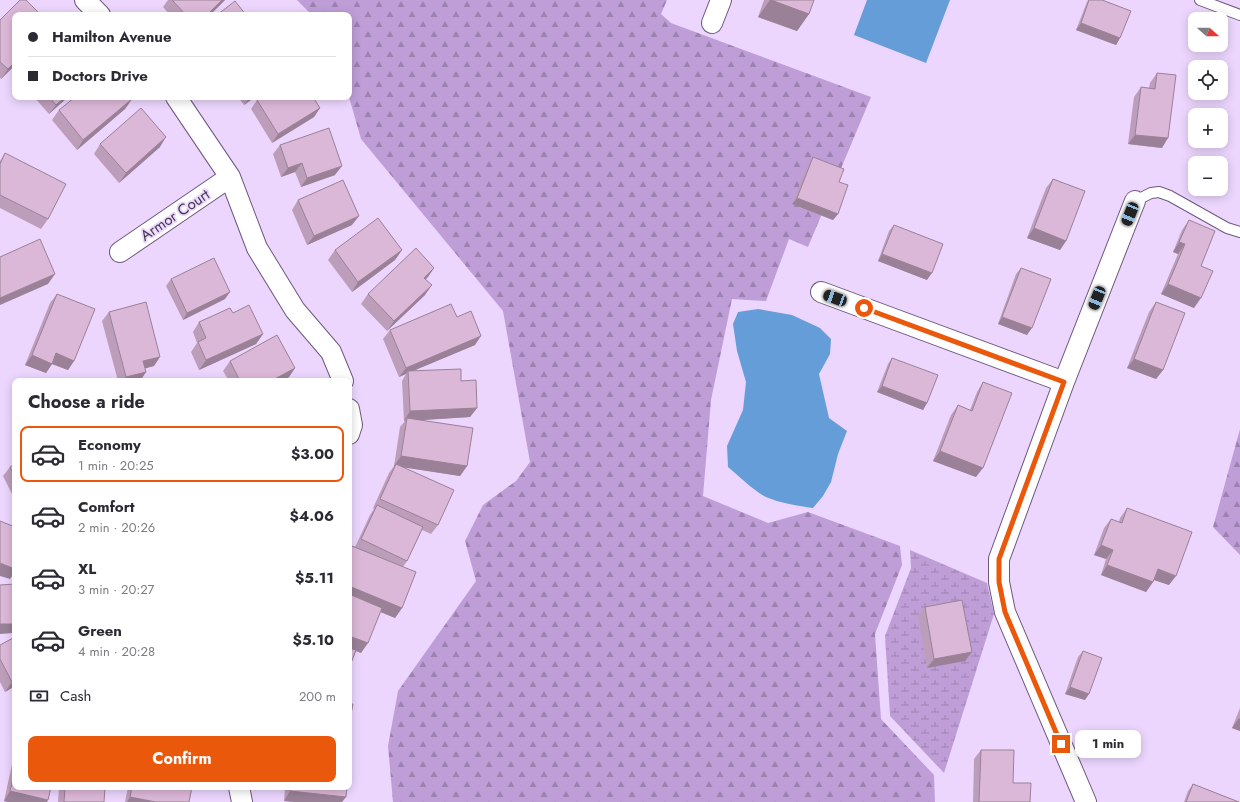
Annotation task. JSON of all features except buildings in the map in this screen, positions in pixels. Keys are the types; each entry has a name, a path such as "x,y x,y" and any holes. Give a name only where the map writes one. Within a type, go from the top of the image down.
{"street":[{"path":"85,0 97,12"},
{"path":"712,23 721,0"},
{"path":"178,100 230,177 257,248 295,310 331,352 342,378"},
{"name":"Armor Court","path":"120,252 230,177"},
{"path":"1086,802 1005,612 999,582 999,559 1064,382 1135,200"},
{"path":"821,292 1064,382"},
{"path":"240,790 242,802"}],"lane":[{"path":"1200,0 1240,15"},
{"path":"1135,200 1151,193 1159,192 1170,196 1227,228 1240,232"}],"green space":[{"path":"297,0 667,0 661,14 671,23 871,97 808,247 789,239 766,301 732,299 711,400 703,496 768,523 808,512 900,546 902,565 875,634 881,719 934,775 935,802 393,802 388,746 398,691 476,581 465,541 483,505 516,481 530,462 503,311 361,139 350,100 352,100 352,12 309,12"},
{"path":"1240,429 1240,555 1213,527"},
{"path":"910,550 987,583 994,614 944,773 890,716 885,636 911,568"}],"water":[{"path":"867,0 950,0 926,63 854,35"},
{"path":"758,309 792,315 820,328 831,339 830,354 819,374 829,418 847,431 838,454 831,482 823,496 813,508 783,503 766,497 728,467 727,446 743,410 746,382 737,351 733,324 738,312"}],"route":[{"path":"864,308 1064,382 999,559 999,582 1005,612 1061,744"}]}
